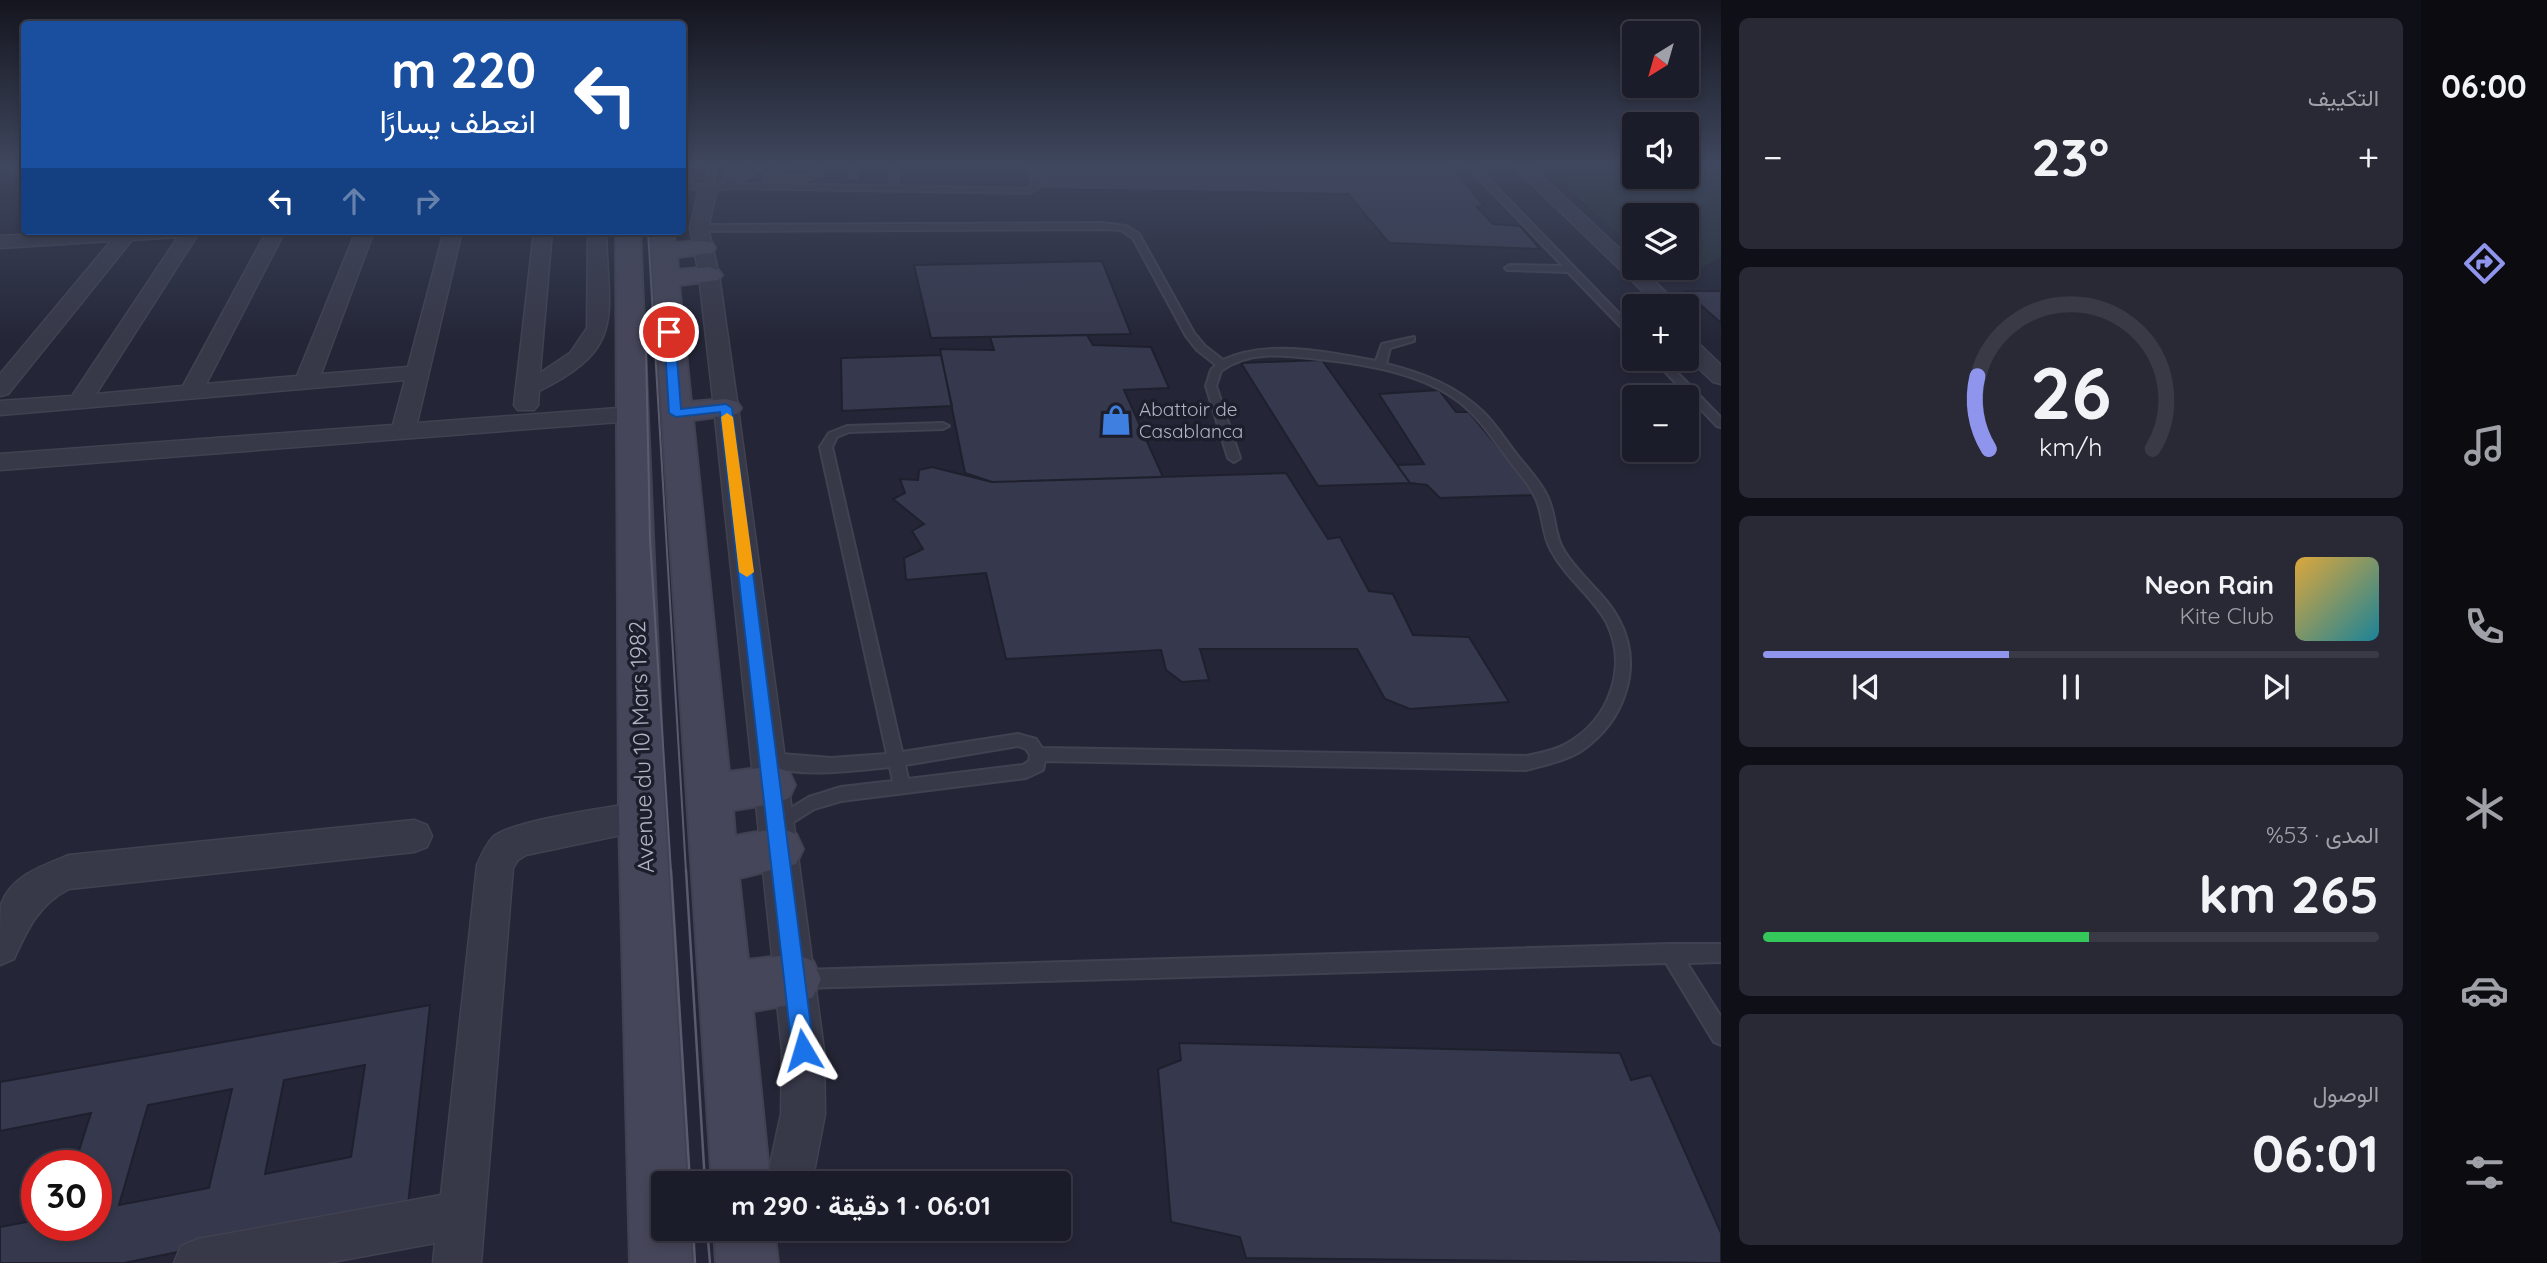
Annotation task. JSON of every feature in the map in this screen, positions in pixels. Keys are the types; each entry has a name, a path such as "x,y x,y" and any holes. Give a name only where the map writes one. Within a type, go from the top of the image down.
{"main road":[{"path":"676,249 676,413 716,861 740,1171"},
{"name":"Avenue du 10 Mars 1982","path":"661,1263 642,817 632,414 676,249"},
{"path":"676,413 726,408"},
{"path":"710,794 775,805"},
{"path":"716,861 775,805"},
{"path":"724,989 795,979"},
{"path":"745,1241 747,1263"}],"street":[{"path":"1563,224 1635,294"},
{"path":"1583,224 1657,294"},
{"path":"0,242 90,235"},
{"path":"0,389 126,235"},
{"path":"79,403 188,235"},
{"path":"191,392 274,235"},
{"path":"307,380 363,235"},
{"path":"403,433 415,373 452,235"},
{"path":"524,423 543,235"},
{"path":"527,388 578,360 593,341 598,328 597,235"},
{"path":"676,249 726,408 775,805 804,1081 797,1148 792,1171"},
{"path":"1699,333 1721,354"},
{"path":"1699,356 1721,377"},
{"path":"0,408 79,403 307,380 415,373"},
{"path":"0,462 632,414"},
{"path":"457,1263 495,865 505,849 518,841 642,817"},
{"path":"0,946 27,894 50,878 69,872 414,836"},
{"path":"198,1263 460,1216"},
{"path":"755,1263 766,1241"}],"lane":[{"path":"1528,224 1622,321"},
{"path":"676,249 1116,227 1136,236 1190,334 1200,348 1222,365"},
{"path":"1510,268 1573,269"},
{"path":"1380,367 1382,354 1387,346 1410,339"},
{"path":"1038,754 1526,763 1574,748 1602,724 1625,671 1624,650 1604,608 1570,568 1552,541 1543,500 1481,415 1472,407 1424,380 1380,367 1343,359 1289,354 1247,355 1222,365 1212,377 1211,386 1234,458"},
{"path":"1669,371 1721,425"},
{"path":"902,787 826,447 829,438 848,429 943,426"},
{"path":"1018,740 1031,744 1038,754 1037,765 1026,771 826,797 808,804 775,805 832,766 1018,740"},
{"path":"1670,953 1721,1035"},
{"path":"795,979 1721,953"}],"shaded area":[{"path":"1607,224 1622,224 1622,237"},
{"path":"1699,224 1721,224 1721,257 1699,269"}],"building":[{"path":"1373,224 1520,226 1540,249 1389,243"},
{"path":"1102,261 1131,334 931,338 914,265"},
{"path":"1685,291 1721,291 1721,323 1699,303 1699,294 1688,294"},
{"path":"1087,335 1093,345 1151,347 1169,388 1124,390 1163,477 992,482 965,473 940,349 994,350 990,337"},
{"path":"941,355 952,406 842,411 841,358"},
{"path":"1322,360 1410,483 1318,486 1241,363"},
{"path":"1439,390 1456,412 1469,412 1538,495 1440,498 1427,485 1410,483 1397,465 1424,464 1379,394"},
{"path":"932,467 992,482 1286,473 1328,539 1340,537 1369,591 1393,594 1413,635 1469,637 1509,702 1410,709 1385,699 1357,649 1200,649 1209,680 1182,682 1166,670 1161,650 1006,659 986,573 906,580 904,558 923,549 912,531 924,524 893,499 905,493 900,479 918,480 919,470"},
{"path":"430,1005 408,1205 124,1263 0,1263 0,1227 21,1223 21,1241 112,1241 112,1150 79,1150 91,1113 0,1131 0,1082","holes":["365,1065 351,1157 265,1174 284,1080","232,1089 209,1188 119,1205 148,1105"]},
{"path":"1179,1043 1620,1053 1631,1080 1651,1075 1721,1233 1721,1263 1246,1258 1240,1237 1171,1222 1158,1069 1181,1060"}],"tram line":[{"path":"648,235 686,872"},
{"path":"646,350 650,540 671,872"},
{"path":"671,870 689,1171"},
{"path":"686,870 704,1171"},
{"path":"694,1241 695,1263"},
{"path":"708,1241 710,1263"}],"slow traffic":[{"path":"727,417 747,572"}],"place":[{"name":"Abattoir de Casablanca","path":"1116,420"}],"route":[{"path":"669,332 676,413 726,408 803,1050"}]}
